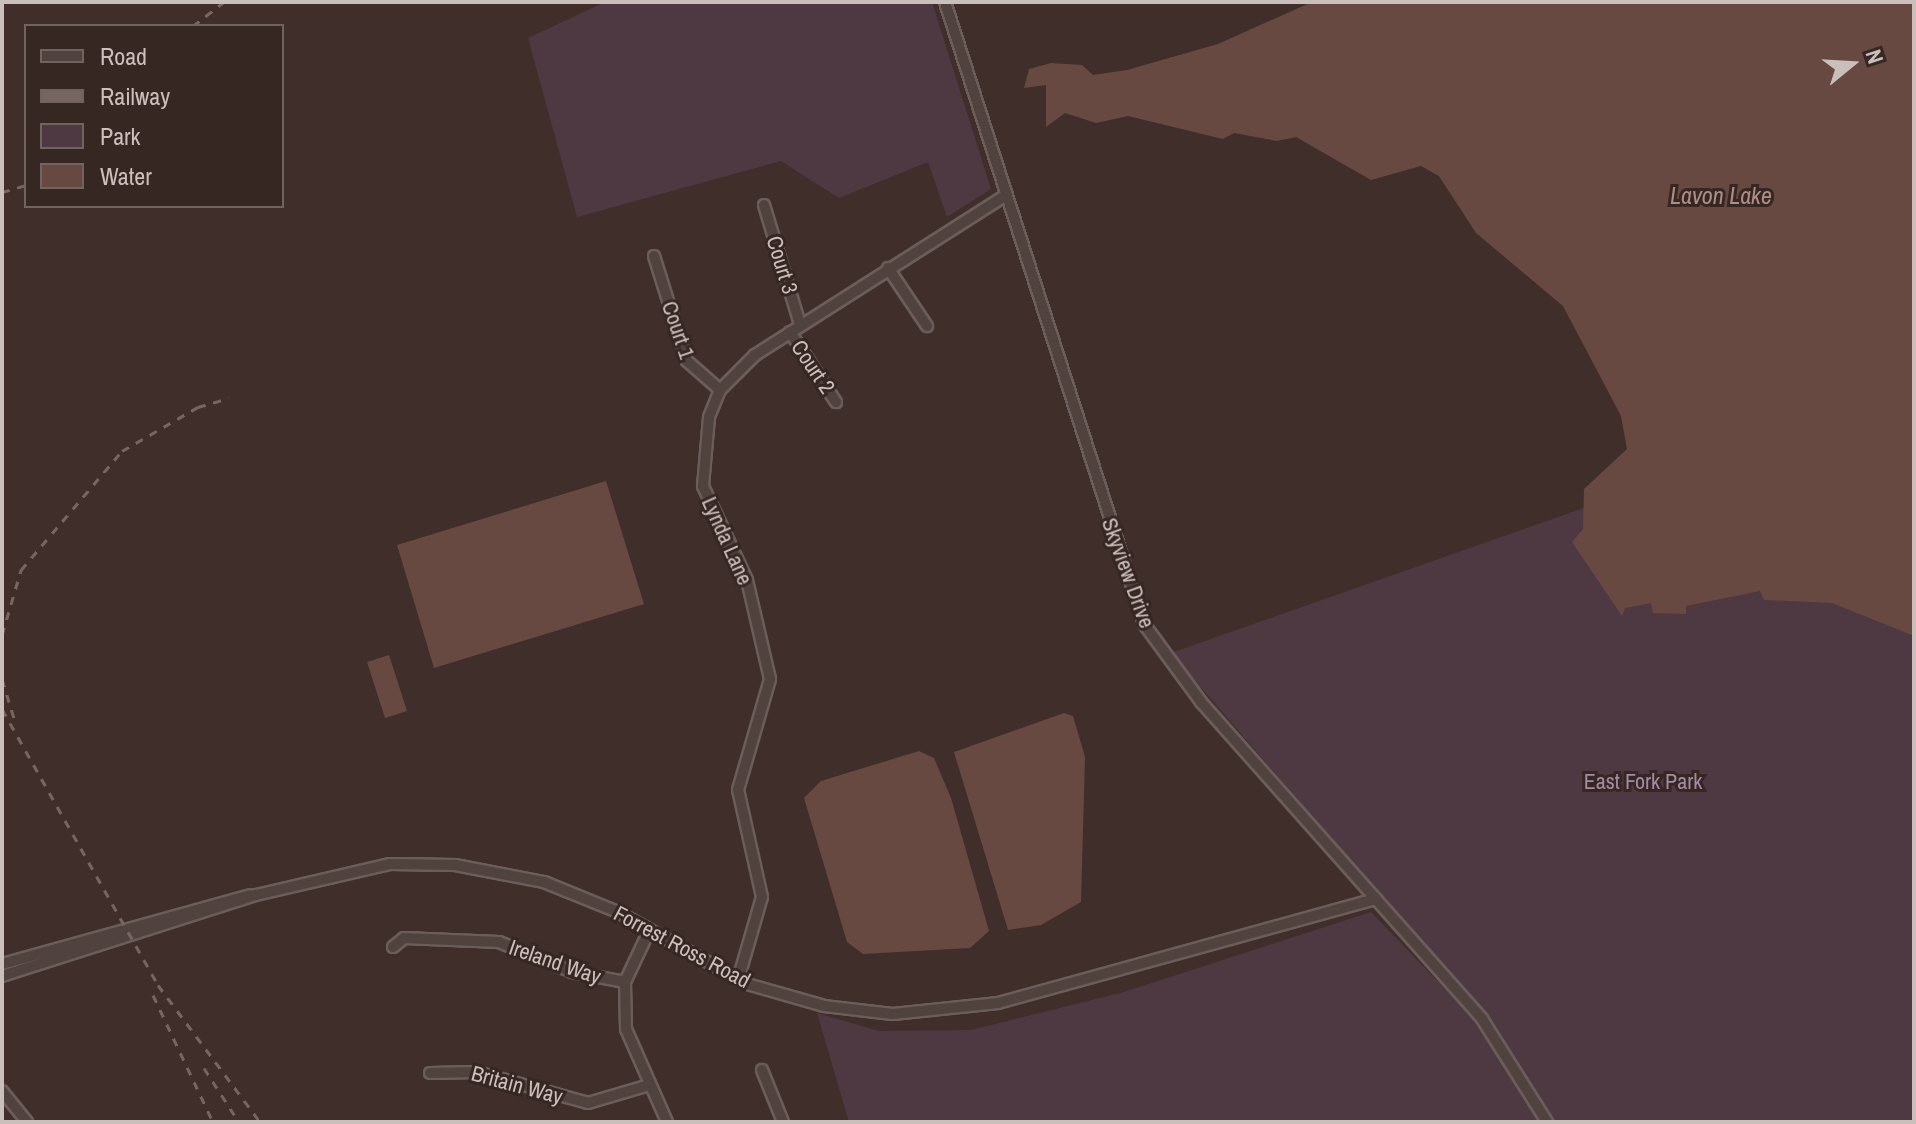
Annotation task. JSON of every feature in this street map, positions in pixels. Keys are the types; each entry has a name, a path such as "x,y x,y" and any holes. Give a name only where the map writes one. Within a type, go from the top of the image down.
{"street":[{"name":"Skyview Drive","path":"945,2 1144,624 1201,702 1482,1019 1547,1122"},
{"path":"720,390 800,324 1006,195"},
{"name":"Court 3","path":"764,205 800,324"},
{"name":"Court 1","path":"654,256 687,361 720,390"},
{"path":"888,268 927,326"},
{"name":"Court 2","path":"790,332 836,402"},
{"name":"Lynda Lane","path":"720,390 702,452 703,486 751,591 770,679 738,790 762,897 738,980"},
{"name":"Forrest Ross Road","path":"2,976 256,895 378,866 455,865 544,882 649,931 738,980 838,1009 952,1011 1376,899"},
{"path":"2,964 123,926 256,895"},
{"path":"649,931 625,982 626,1029 667,1122"},
{"name":"Ireland Way","path":"393,947 416,937 499,942 572,972 625,982"},
{"path":"762,1070 783,1122"},
{"name":"Britain Way","path":"430,1073 477,1072 588,1103 649,1085"},
{"path":"2,1091 27,1122"}],"green space":[{"path":"605,2 932,2 991,189 947,217 928,162 839,198 781,161 577,217 528,38"},
{"name":"East Fork Park","path":"1618,496 1914,554 1914,1122 1555,1122 1498,1030 1171,653"},
{"path":"1371,912 1471,1016 1540,1122 849,1122 817,1013 879,1031 971,1030 1124,992"}],"water":[{"name":"Lavon Lake","path":"1312,2 1914,2 1914,636 1832,603 1764,600 1760,591 1686,606 1686,614 1653,613 1651,603 1625,608 1622,616 1572,542 1583,529 1584,489 1627,449 1621,416 1563,306 1476,233 1439,176 1421,166 1371,180 1296,137 1277,141 1234,133 1223,139 1128,116 1096,123 1065,113 1046,127 1046,85 1024,88 1029,69 1051,63 1082,65 1093,75 1127,70 1218,44"},
{"path":"606,481 644,604 434,668 397,545"},
{"path":"389,655 407,711 385,718 367,662"},
{"path":"1064,713 1073,716 1085,757 1081,902 1041,925 1008,930 954,752"},
{"path":"919,751 934,758 951,798 989,931 970,948 863,954 847,942 804,798 821,781"}],"railway":[{"path":"196,24 224,2"},
{"path":"2,192 24,186"},
{"path":"2,635 21,570 122,451 198,407 229,398"},
{"path":"2,679 14,718"},
{"path":"2,709 158,985 260,1122"},
{"path":"153,995 213,1122"},
{"path":"204,1068 239,1122"}]}
